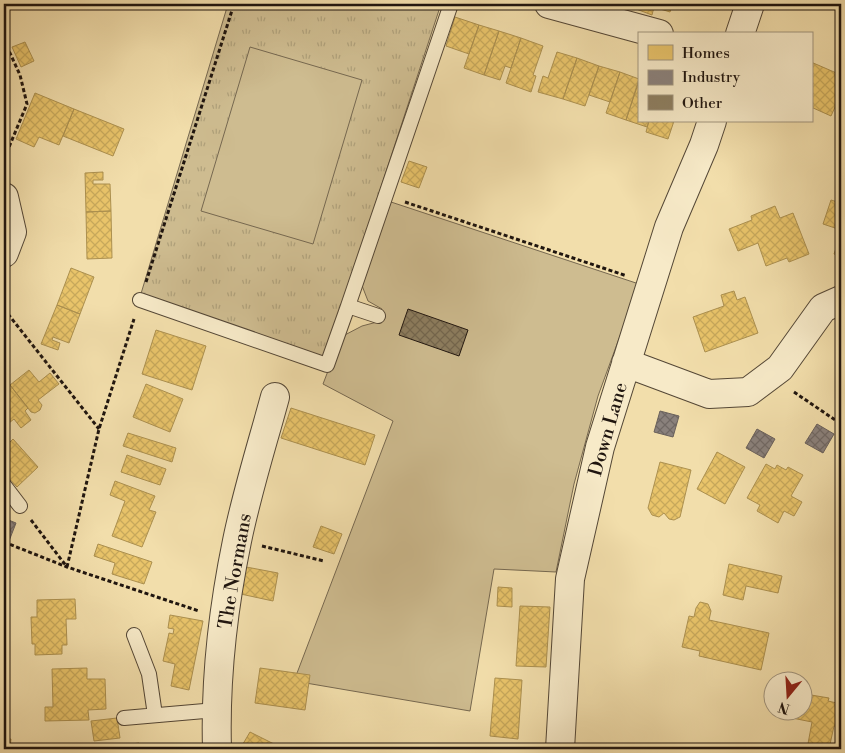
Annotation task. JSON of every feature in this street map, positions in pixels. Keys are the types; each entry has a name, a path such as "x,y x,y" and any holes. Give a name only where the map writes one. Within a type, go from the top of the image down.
{"street":[{"path":"549,4 652,32"},
{"path":"741,32 750,4"},
{"name":"Down Lane","path":"560,749 570,579 600,447 669,227 712,122"},
{"path":"4,197 12,232 4,253"},
{"path":"626,364 709,394 748,392 780,368 823,308 841,300"},
{"name":"The Normans","path":"217,749 216,710 225,619 237,540 275,397"}],"lane":[{"path":"140,300 327,365 451,4"},
{"path":"348,306 378,316"},
{"path":"4,485 20,506"},
{"path":"134,635 149,674 155,715"},
{"path":"124,718 216,710"}],"path":[{"path":"4,40 20,76 28,104 4,158"},
{"path":"386,196 626,276"},
{"path":"4,309 99,429"},
{"path":"771,376 841,424"},
{"path":"20,506 67,567"},
{"path":"237,540 324,561"},
{"path":"4,542 67,567 225,619"}],"green space":[{"path":"228,4 441,4 323,364 140,297"},
{"path":"250,47 362,80 313,244 201,211"},
{"path":"391,202 639,284 598,396 574,484 556,572 494,569 470,711 294,681 393,421 323,384 341,337 362,326 377,322 382,309 368,301 361,283"}],"building: Homes":[{"path":"623,4 673,4 670,12 654,7 652,15"},
{"path":"455,17 479,25 469,54 446,46"},
{"path":"479,25 499,31 484,75 464,68"},
{"path":"499,31 521,38 511,68 505,66 500,80 484,75"},
{"path":"521,38 543,46 533,75 536,76 531,92 506,83"},
{"path":"25,42 34,61 21,67 12,47"},
{"path":"557,52 577,58 563,99 538,92 543,76 548,78"},
{"path":"577,58 599,66 585,106 563,99"},
{"path":"812,62 841,75 841,94 831,116 812,107"},
{"path":"599,66 620,72 610,102 589,95"},
{"path":"620,72 638,79 626,120 606,113"},
{"path":"638,84 638,122 649,122 647,127 626,120"},
{"path":"35,93 74,109 59,145 39,137 34,147 16,139"},
{"path":"74,109 124,129 113,156 63,136"},
{"path":"649,122 674,122 668,139 646,132"},
{"path":"409,161 427,167 419,188 401,182"},
{"path":"103,172 103,180 93,180 93,184 110,184 111,211 86,212 85,173"},
{"path":"831,200 841,203 841,230 823,224"},
{"path":"775,206 780,218 793,213 809,254 789,262 787,258 766,266 758,243 738,251 729,229 752,220 751,216"},
{"path":"111,211 112,258 87,259 86,212"},
{"path":"841,233 841,256 834,254"},
{"path":"71,268 94,277 80,314 57,305"},
{"path":"734,291 737,300 745,297 758,333 705,352 693,317 724,306 721,295"},
{"path":"57,305 80,314 69,343 53,337 52,340 60,343 58,350 41,344"},
{"path":"156,330 206,346 192,390 142,374"},
{"path":"29,370 39,382 50,373 59,384 38,400 42,405 40,410 35,413 31,412 10,385"},
{"path":"146,384 183,399 170,432 133,417"},
{"path":"10,385 28,408 25,411 31,420 21,428 14,419 4,427 4,390"},
{"path":"291,408 375,435 365,465 281,438"},
{"path":"128,433 176,448 172,462 123,446"},
{"path":"13,439 38,467 17,487 4,473 4,448"},
{"path":"717,452 745,467 725,504 697,489"},
{"path":"127,455 166,469 160,485 121,472"},
{"path":"660,462 691,470 680,517 674,520 669,519 664,513 659,517 652,515 648,508"},
{"path":"766,464 775,469 777,465 786,470 788,467 803,475 791,496 802,502 794,516 784,511 778,523 757,511 760,505 747,498"},
{"path":"115,481 155,496 149,510 156,512 142,547 112,536 125,501 110,495"},
{"path":"321,526 342,534 334,554 313,547"},
{"path":"98,544 152,562 144,584 112,574 115,563 94,556"},
{"path":"729,564 782,576 778,593 746,586 743,600 723,595"},
{"path":"241,566 278,573 273,601 236,593"},
{"path":"498,587 512,588 512,607 497,606"},
{"path":"75,599 76,619 66,619 67,645 62,645 62,654 35,655 35,644 32,644 31,617 37,617 37,600"},
{"path":"700,602 708,604 711,611 709,620 769,633 761,670 699,656 700,651 682,647 689,616 694,617"},
{"path":"520,606 550,607 546,667 516,666"},
{"path":"170,615 203,621 189,690 171,686 175,664 163,661 169,633 173,634 174,629 168,628"},
{"path":"87,668 87,679 105,679 106,709 88,710 89,720 45,721 45,707 53,707 52,669"},
{"path":"260,668 310,675 305,710 255,703"},
{"path":"495,678 522,680 518,739 490,736"},
{"path":"812,695 829,698 828,701 841,704 841,727 834,726 829,749 807,749 812,722 802,720 812,720"},
{"path":"117,718 120,738 94,741 91,721"},
{"path":"250,732 284,749 240,749"},
{"path":"4,739 11,739 10,749 4,749"},
{"path":"139,743 140,749 115,749 115,746"}],"building: Industry":[{"path":"660,411 679,416 673,437 654,432"},
{"path":"817,424 834,434 823,453 805,443"},
{"path":"757,429 775,439 764,458 746,448"},
{"path":"6,519 16,523 9,541 4,539"}],"building: Other":[{"path":"408,309 468,330 459,356 399,335"}]}
